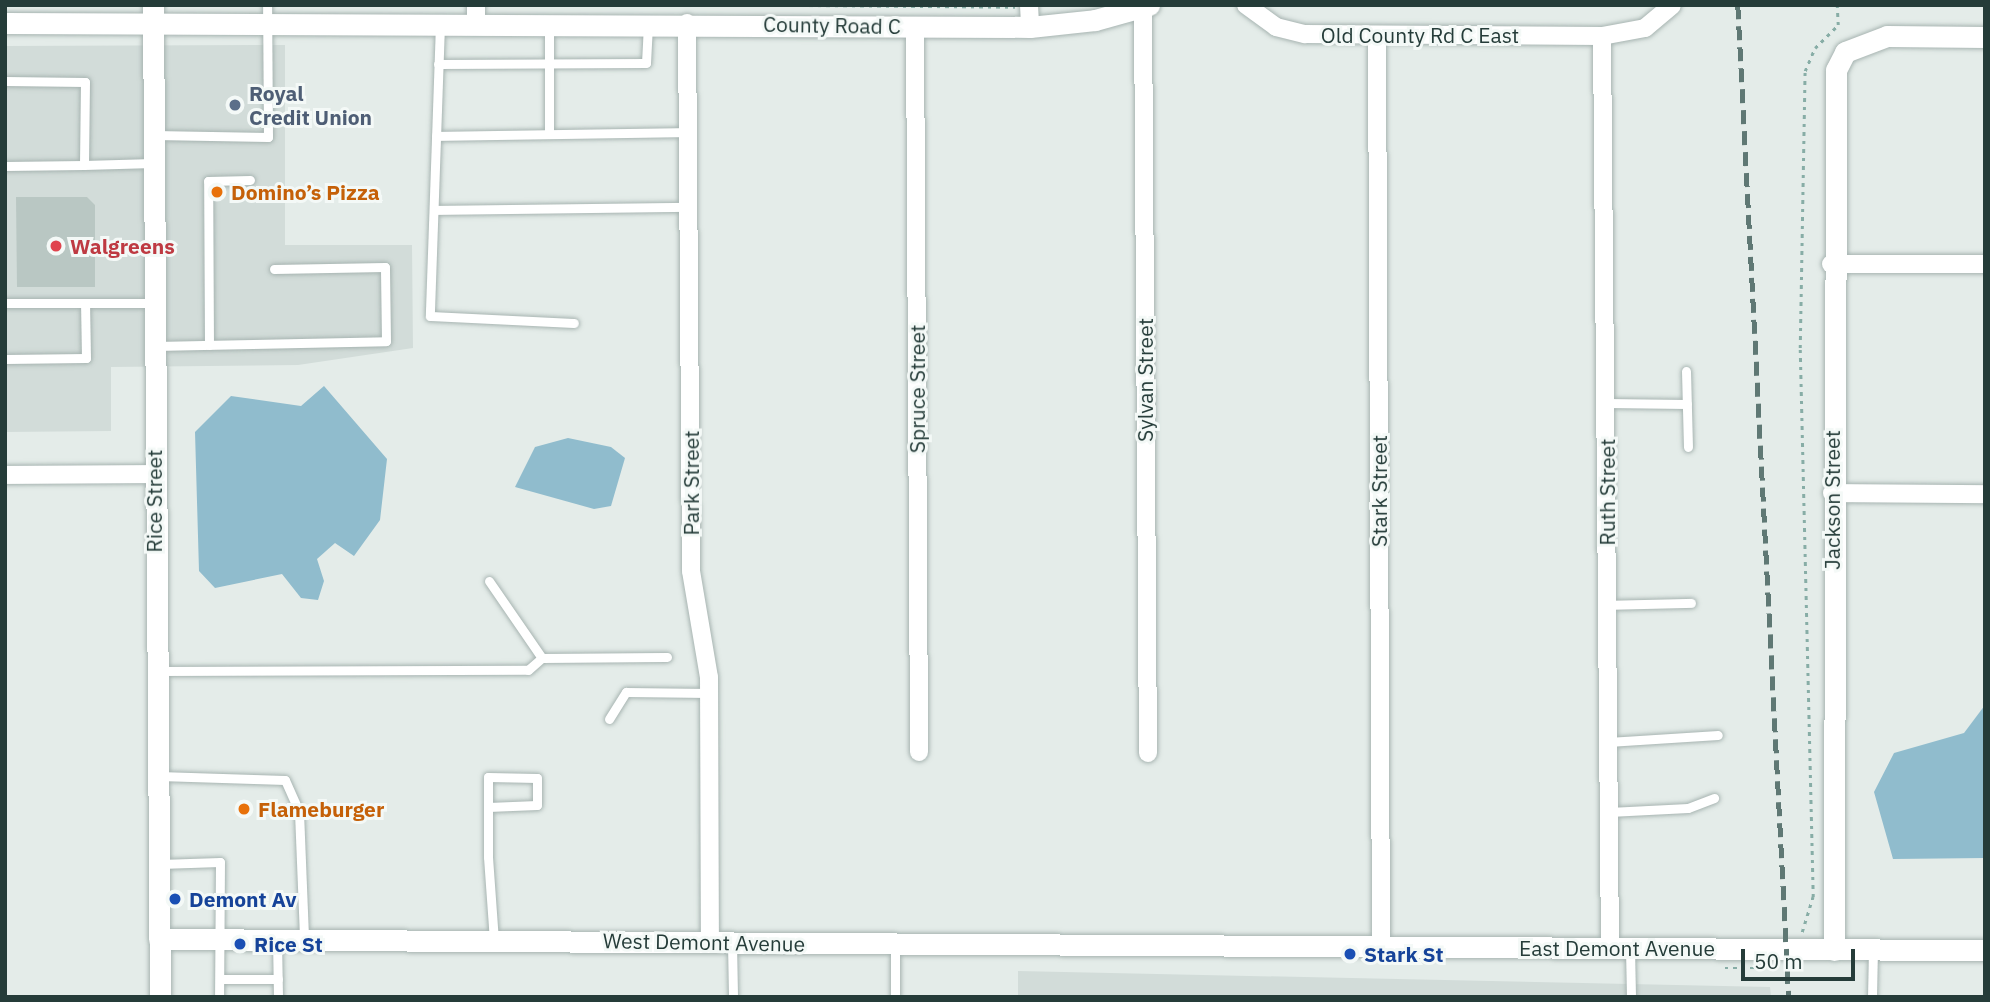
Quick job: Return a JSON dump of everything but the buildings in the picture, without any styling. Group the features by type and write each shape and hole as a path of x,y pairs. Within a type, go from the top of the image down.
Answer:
{"street":[{"name":"Old County Rd C East","path":"1246,5 1276,27 1377,35 1602,36 1645,28 1672,5"},
{"name":"County Road C","path":"5,23 153,13 268,13 440,22 476,14 549,23 915,26 1024,13 1146,6"},
{"name":"Sylvan Street","path":"1146,6 1148,753"},
{"name":"Rice Street","path":"153,13 154,474 160,997"},
{"name":"Park Street","path":"687,23 692,581 709,693 710,942"},
{"name":"Spruce Street","path":"915,26 919,752"},
{"name":"Stark Street","path":"1377,35 1381,947"},
{"name":"Ruth Street","path":"1602,36 1609,812 1620,948"},
{"name":"Jackson Street","path":"1834,950 1831,264 1833,103 1845,52 1887,36 1985,37"},
{"path":"1831,264 1985,264"},
{"path":"5,475 154,474"},
{"path":"1832,493 1985,494"},
{"name":"West Demont Avenue","path":"159,939 1248,946"},
{"name":"East Demont Avenue","path":"1248,946 1985,950"}],"lane":[{"path":"153,135 268,137 268,13"},
{"path":"440,22 430,316 574,323"},
{"path":"549,23 549,134"},
{"path":"439,64 646,63 648,23"},
{"path":"5,81 85,82 84,165"},
{"path":"436,136 688,132"},
{"path":"5,166 153,163"},
{"path":"209,345 208,181 250,180"},
{"path":"434,210 688,207"},
{"path":"154,346 386,341 385,267 274,269"},
{"path":"5,303 153,303"},
{"path":"5,359 86,358 85,303"},
{"path":"1686,370 1688,447"},
{"path":"1606,403 1687,404"},
{"path":"489,581 542,657"},
{"path":"1607,605 1691,603"},
{"path":"156,671 528,670 542,657 667,657"},
{"path":"609,719 615,702 631,691 709,693"},
{"path":"1608,742 1718,735"},
{"path":"157,776 285,780 299,812 304,940"},
{"path":"488,807 537,805 537,778 488,777 488,807 494,940"},
{"path":"1609,812 1688,808 1714,797"},
{"path":"158,864 220,862 219,997"},
{"path":"277,940 278,997"},
{"path":"732,943 733,997"},
{"path":"895,944 895,997"},
{"path":"1620,948 1631,997"},
{"path":"1872,997 1873,950"},
{"path":"219,979 278,979"}],"path":[{"path":"801,5 1024,13"},
{"path":"1801,949 1814,897 1800,348 1805,71 1815,48 1838,25 1837,5"},
{"path":"1721,967 1761,968"}],"shaded area":[{"path":"285,45 285,245 412,245 413,348 298,365 111,367 111,431 6,432 5,46"},
{"path":"1018,971 1770,987 1771,997 1018,997"}],"water":[{"path":"324,386 387,459 380,520 354,556 335,543 317,559 324,581 318,600 301,598 282,574 215,588 199,571 195,432 231,396 301,406"},
{"path":"568,438 611,447 625,458 611,506 594,509 515,487 535,447"},
{"path":"1985,705 1985,858 1893,859 1874,792 1894,753 1964,733"}],"railway":[{"path":"1738,5 1789,997"}],"place":[{"name":"Royal Credit Union","path":"235,105"},
{"name":"Domino’s Pizza","path":"217,192"},
{"name":"Walgreens","path":"56,246"},
{"name":"Flameburger","path":"244,809"},
{"name":"Demont Av","path":"175,899"},
{"name":"Rice St","path":"240,944"},
{"name":"Stark St","path":"1350,954"}]}
